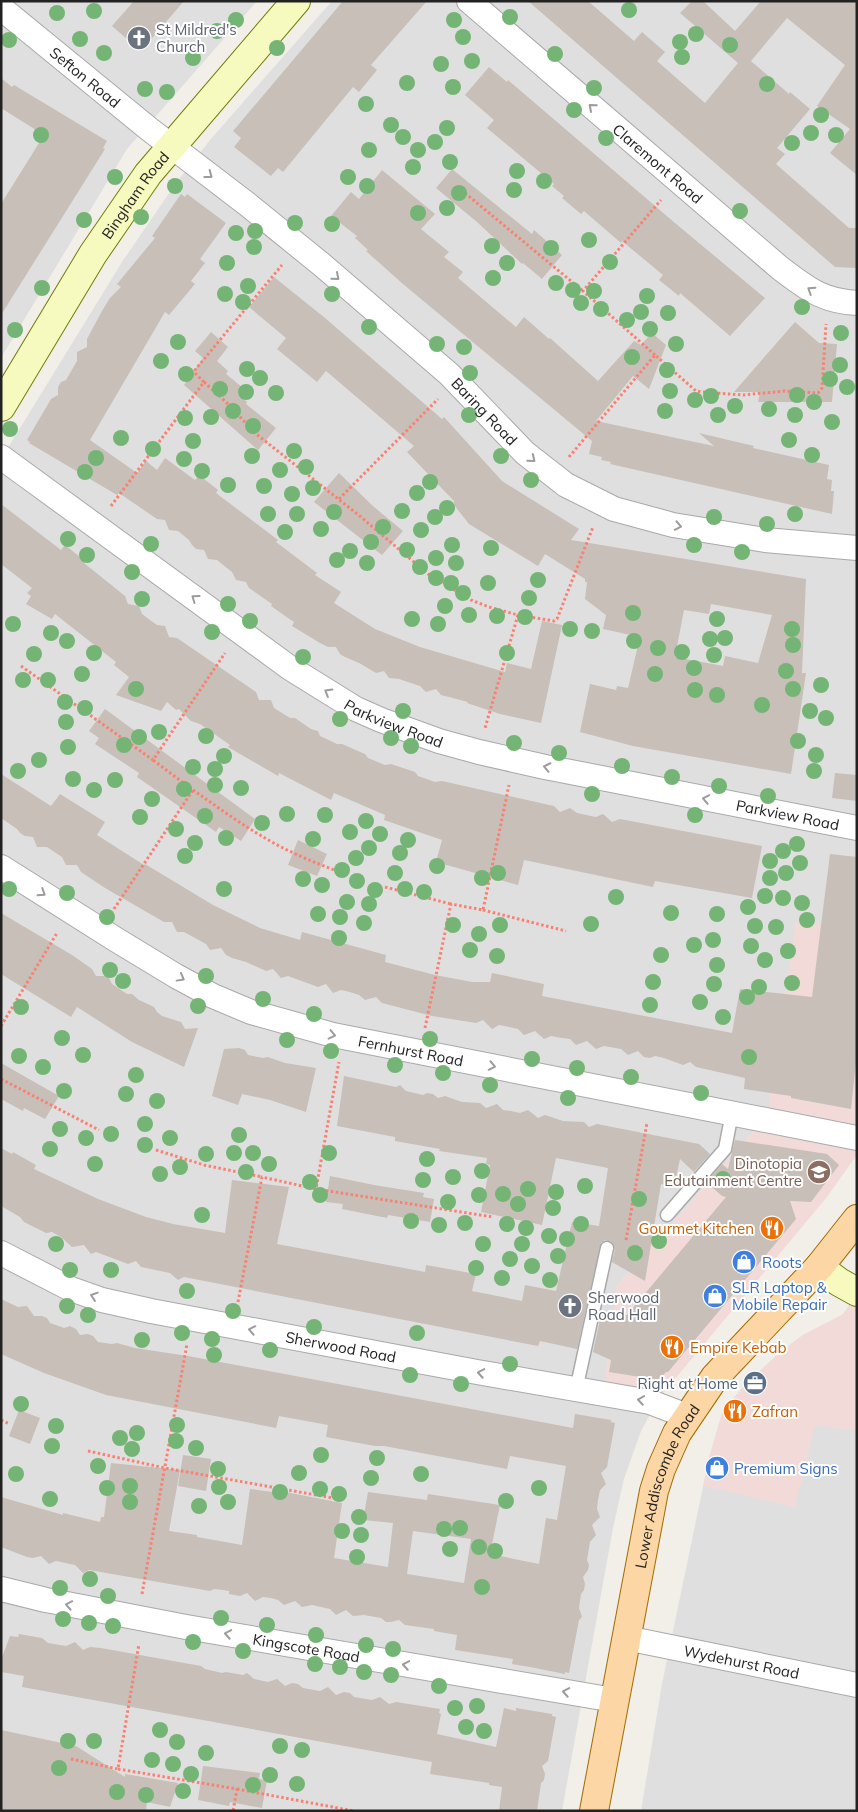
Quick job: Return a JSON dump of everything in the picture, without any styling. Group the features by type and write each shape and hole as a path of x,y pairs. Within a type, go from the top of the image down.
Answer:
{"main road":[{"name":"Lower Addiscombe Road","path":"594,1811 654,1491 668,1450 687,1416 716,1378 819,1267 857,1219"}],"street":[{"name":"Bingham Road","path":"1,407 93,254 148,174 296,1"},
{"name":"Claremont Road","path":"469,1 780,268 818,295 830,299 857,303"},
{"name":"Sefton Road","path":"1,8 170,146"},
{"name":"Baring Road","path":"170,146 321,264 449,374 525,453 566,485 614,509 673,525 765,540 857,548"},
{"name":"Parkview Road","path":"1,457 290,668 356,709 381,720 438,741 479,752 565,771 857,828"},
{"name":"Fernhurst Road","path":"1,866 176,976 213,996 251,1012 333,1035 857,1138"},
{"name":"Sherwood Road","path":"1,1253 71,1289 102,1300 159,1313 650,1402 687,1416"},
{"path":"819,1267 839,1282 857,1292"},
{"name":"Kingscote Road","path":"2,1591 186,1627 614,1700"},
{"name":"Wydehurst Road","path":"626,1638 857,1685"}],"lane":[{"path":"667,1215 724,1150 732,1113"},
{"path":"576,1390 607,1248"}],"path":[{"path":"465,193 583,291 696,391 743,395 784,391 818,393 822,388 826,321"},
{"path":"583,291 665,194"},
{"path":"285,261 195,370 195,373 255,433 428,574 471,600 518,615 554,621 557,619 596,522"},
{"path":"565,462 655,355"},
{"path":"109,508 204,382"},
{"path":"338,499 442,395"},
{"path":"484,732 518,615"},
{"path":"153,760 226,650"},
{"path":"22,666 228,815 297,855 334,870"},
{"path":"483,910 510,780"},
{"path":"111,914 193,790"},
{"path":"385,887 421,898 483,910 566,931"},
{"path":"424,1033 451,904"},
{"path":"1,1026 60,928"},
{"path":"316,1189 339,1059"},
{"path":"1,1080 99,1130"},
{"path":"607,1248 612,1243 622,1245 626,1242 648,1118"},
{"path":"156,1150 204,1165 316,1189 493,1217"},
{"path":"236,1307 262,1177"},
{"path":"142,1597 188,1338"},
{"path":"1,1420 10,1424"},
{"path":"88,1451 165,1468 333,1498"},
{"path":"118,1769 140,1639"},
{"path":"71,1759 354,1811"},
{"path":"233,1811 237,1789"}],"shaded area":[{"path":"1,1 257,1 127,149 1,358"},
{"path":"332,1 857,1 857,929 767,1116 616,1287 659,1398 641,1431 624,1479 613,1528 562,1811 1,1811 1,459 122,262 176,183 210,140"},
{"path":"796,922 857,929 856,1156 827,1197 659,1398 604,1389 616,1287 767,1116"},
{"path":"857,1294 857,1431 815,1425 795,1507 703,1486 723,1410 745,1385 779,1353 803,1335 843,1314"},
{"path":"857,1320 857,1811 641,1811 662,1684 709,1458 723,1410 745,1385 779,1353 803,1335"}],"building":[{"name":"St Mildred's Church","path":"134,1 184,1 141,51 112,26"},
{"path":"343,1 427,1 371,65 377,70 359,92 353,87 283,172 278,168 271,176 234,147 241,138 233,131"},
{"path":"528,1 588,1 634,41 642,32 665,52 657,61 705,103 738,63 680,13 692,1 703,1 735,31 761,1 857,1 857,175 830,153 850,129 817,106 845,65 787,18 751,61 789,94 790,92 810,109 777,148 785,154 776,164 849,228 857,228 857,268 835,267"},
{"path":"489,67 507,82 508,80 765,298 730,336 680,293 679,296 659,280 663,275 622,241 621,243 584,211 581,214 562,198 564,196 552,186 554,184 487,128 494,120 465,95"},
{"path":"1,78 12,87 14,85 107,141 103,148 105,149 1,315 1,204 44,135 1,108"},
{"path":"452,169 532,234 534,230 562,255 542,279 522,264 477,222 436,188"},
{"path":"382,170 435,214 421,229 449,252 444,257 463,272 458,278 516,327 524,317 598,381 634,341 641,345 652,333 666,345 649,389 633,376 596,421 714,446 699,433 754,446 753,448 829,465 827,479 832,480 831,491 834,491 832,514 610,464 611,462 601,460 602,457 589,454 592,441 403,284 366,251 368,250 355,238 357,236 331,216 351,192 359,199"},
{"path":"181,194 185,197 187,194 226,223 200,259 205,263 191,281 195,284 169,315 165,312 90,440 137,473 146,461 157,470 165,458 195,480 199,475 218,490 216,493 278,540 276,542 317,573 315,575 341,592 334,603 375,629 420,647 505,672 507,663 531,669 542,621 562,625 541,723 500,714 468,702 441,695 436,689 426,692 420,686 399,679 389,678 384,671 376,673 343,656 336,647 328,647 292,626 294,622 249,588 246,582 236,580 232,572 217,560 208,559 204,550 196,549 178,531 169,530 165,520 157,519 119,493 117,495 29,443 27,440 51,399 58,395 58,387 61,382 66,380 77,361 77,352 87,347 87,339 102,311 110,298 121,287 117,284 155,238 152,236"},
{"path":"274,277 325,318 442,419 444,417 502,481 579,529 571,540 806,579 802,673 806,673 791,774 633,746 580,732 590,684 616,690 617,686 628,688 640,637 603,629 606,615 585,599 587,582 585,582 585,579 545,554 538,566 469,524 454,505 454,501 407,452 414,446 326,371 317,382 277,349 286,338 249,307","holes":["711,604 772,615 758,663 725,656 723,666 675,657 684,610 709,614"]},
{"path":"795,322 819,343 837,344 832,402 758,402 760,392 734,392"},
{"path":"211,332 228,347 217,361 228,371 226,374 243,388 238,394 247,402 246,404 276,428 258,450 184,385 203,358 195,351"},
{"path":"339,473 374,507 403,531 382,555 314,502"},
{"path":"1,504 61,550 65,545 125,596 128,604 139,606 142,614 157,625 165,626 169,637 177,638 256,692 259,700 271,700 274,708 318,731 320,736 365,754 368,758 385,765 391,764 415,772 418,776 435,782 442,781 554,806 560,812 570,808 577,813 596,817 603,814 612,822 620,819 762,846 752,898 655,881 653,887 524,860 518,885 436,862 442,840 384,820 385,815 334,793 331,800 279,773 278,776 228,747 230,745 200,724 191,721 179,709 176,710 167,702 161,711 116,695 129,677 114,665 116,662 55,614 52,619 26,604 31,596 27,593 32,588 1,564"},
{"path":"105,709 255,819 241,841 219,827 216,832 137,777 139,773 95,744 99,738 89,731"},
{"path":"835,773 857,775 857,801 832,798"},
{"path":"1,774 51,806 60,794 105,822 97,835 213,905 260,928 300,940 302,932 386,955 385,962 435,975 472,982 490,982 492,973 544,984 542,996 732,1033 740,989 812,997 830,854 857,857 857,1052 851,1109 791,1098 791,1096 744,1089 745,1078 696,1067 690,1062 683,1065 655,1056 650,1058 644,1057 638,1051 628,1055 621,1049 604,1046 596,1049 587,1041 576,1045 570,1039 551,1036 544,1039 535,1031 524,1035 518,1029 499,1025 492,1029 483,1020 476,1023 432,1016 382,1003 376,997 365,1000 359,995 341,990 333,993 326,984 318,987 288,976 281,978 273,969 266,971 232,958 226,955 221,948 210,950 206,944 184,932 177,932 172,922 164,922 105,888 81,872 77,865 66,865 62,857 47,847 37,847 33,837 25,836 1,818"},
{"path":"298,840 327,854 317,876 288,865"},
{"path":"1,913 72,955 92,969 96,976 108,976 112,984 127,994 132,994 139,1000 154,1007 162,1016 181,1022 185,1029 198,1028 184,1067 132,1042 77,1007 71,1017 1,974"},
{"path":"239,1048 245,1050 248,1055 268,1057 285,1063 316,1068 306,1112 270,1100 242,1094 238,1105 212,1096 224,1049"},
{"path":"1,1063 59,1096 45,1119 24,1108 23,1111 1,1099"},
{"path":"344,1076 396,1087 400,1085 406,1091 423,1095 427,1093 433,1094 438,1098 445,1096 462,1102 480,1103 486,1108 497,1104 503,1110 520,1113 528,1110 538,1118 545,1115 563,1121 584,1122 589,1127 597,1124 699,1144 710,1154 694,1172 680,1159 674,1187 661,1184 645,1281 612,1262 615,1249 612,1242 605,1240 601,1243 577,1349 540,1341 538,1346 184,1277 178,1280 170,1273 141,1267 136,1261 128,1264 96,1252 91,1254 84,1245 72,1247 61,1237 52,1232 46,1233 24,1222 20,1217 1,1206 1,1148 12,1154 13,1152 36,1165 34,1169 98,1199 146,1217 173,1224 225,1233 232,1180 289,1187 277,1244 425,1272 426,1265 476,1274 472,1291 522,1301 525,1285 556,1291 572,1222 599,1226 608,1168 556,1158 542,1225 481,1212 490,1165 486,1164 487,1158 439,1151 440,1149 395,1141 395,1137 337,1126"},
{"path":"735,1140 827,1154 839,1165 811,1202 790,1201 796,1219 668,1372 659,1380 609,1372 611,1360 593,1352 602,1310 627,1315 726,1197 722,1196 706,1182 722,1164 728,1169"},
{"path":"330,1176 424,1193 423,1197 434,1199 430,1222 388,1215 387,1218 342,1209 343,1204 326,1202"},
{"path":"1,1299 18,1307 27,1306 34,1316 47,1318 50,1323 64,1328 70,1326 76,1329 80,1335 88,1334 93,1336 98,1342 117,1343 135,1348 188,1356 573,1428 575,1414 611,1420 611,1422 615,1423 607,1467 601,1473 606,1484 600,1490 598,1500 597,1509 600,1517 592,1525 596,1535 590,1542 587,1560 588,1570 583,1577 585,1584 579,1608 582,1617 579,1620 569,1673 565,1672 565,1674 512,1664 513,1659 455,1650 457,1635 434,1631 434,1629 405,1625 399,1620 386,1622 381,1618 364,1615 353,1616 346,1610 336,1615 330,1609 312,1605 302,1607 295,1601 284,1605 278,1600 263,1597 255,1601 247,1593 240,1596 229,1594 229,1591 214,1589 210,1591 89,1570 83,1573 75,1565 56,1561 49,1564 41,1556 27,1557 1,1547 1,1497 63,1515 63,1513 100,1522 101,1517 104,1517 111,1463 180,1470 169,1531 242,1545 250,1489 280,1493 280,1491 342,1503 334,1558 388,1567 393,1523 363,1520 368,1492 427,1500 428,1494 500,1505 490,1554 539,1564 546,1518 557,1520 566,1466 510,1456 507,1469 326,1437 328,1425 279,1416 276,1428 106,1395 44,1373 1,1354","holes":["413,1531 471,1539 464,1583 407,1574"]},
{"path":"19,1410 40,1418 30,1444 9,1436"},
{"path":"183,1455 211,1459 206,1491 178,1486"},
{"path":"19,1634 42,1638 48,1643 66,1646 75,1642 83,1650 90,1647 101,1648 201,1666 205,1669 222,1673 243,1675 247,1673 254,1679 268,1682 277,1679 285,1686 292,1683 298,1684 303,1688 320,1691 328,1687 336,1695 344,1692 350,1693 354,1697 372,1700 380,1697 389,1704 396,1702 440,1709 439,1713 441,1714 437,1734 496,1747 504,1708 552,1714 552,1716 556,1717 548,1761 542,1766 545,1774 544,1780 541,1783 537,1811 499,1811 502,1787 489,1785 489,1783 430,1774 432,1762 22,1687 24,1676 1,1672 1,1660 10,1636 18,1637"},
{"path":"1,1730 76,1746 125,1777 125,1774 178,1783 170,1807 147,1802 146,1811 1,1811"},
{"path":"203,1766 260,1773 259,1779 267,1780 262,1808 230,1802 229,1806 198,1800"}],"place":[{"name":"St Mildred's Church","path":"139,38"},
{"name":"Dinotopia Edutainment Centre","path":"819,1172"},
{"name":"Gourmet Kitchen","path":"772,1228"},
{"name":"Roots","path":"744,1262"},
{"name":"SLR Laptop & Mobile Repair","path":"715,1296"},
{"name":"Sherwood Road Hall","path":"570,1306"},
{"name":"Empire Kebab","path":"672,1347"},
{"name":"Right at Home","path":"755,1383"},
{"name":"Zafran","path":"735,1411"},
{"name":"Premium Signs","path":"717,1468"}]}
